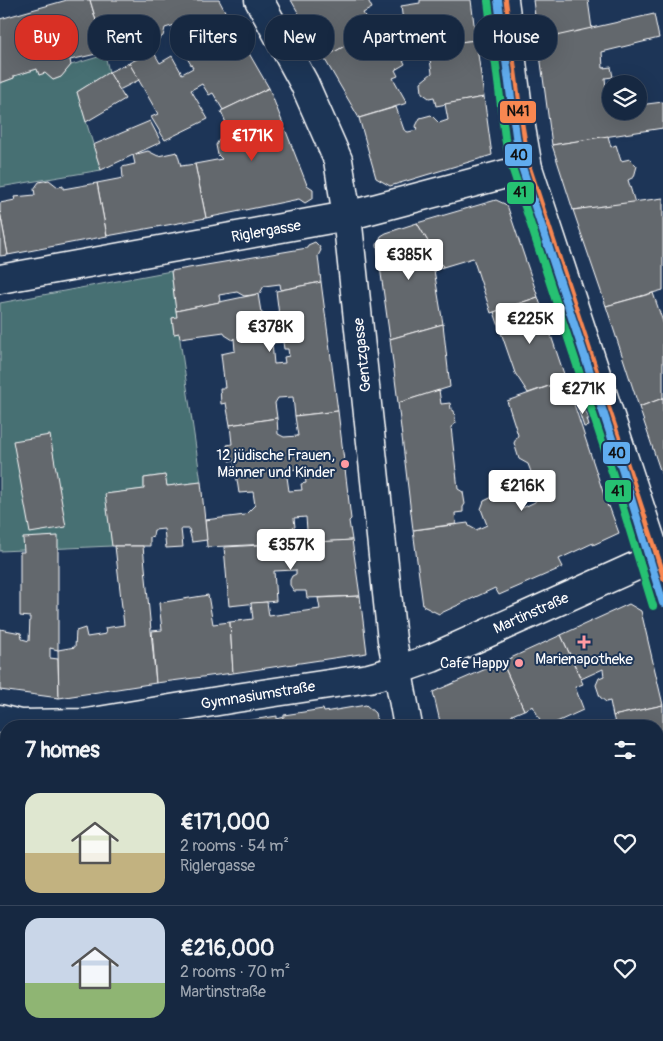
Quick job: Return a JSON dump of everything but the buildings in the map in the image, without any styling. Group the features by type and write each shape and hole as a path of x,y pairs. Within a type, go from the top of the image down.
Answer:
{"main road":[{"name":"Gentzgasse","path":"258,0 304,83 338,160 347,216 392,640 407,720"},
{"path":"504,0 518,116 528,168 661,562"},
{"name":"Riglergasse","path":"0,279 347,216 528,168"},
{"name":"Martinstraße","path":"398,670 432,658 661,562"},
{"name":"Gymnasiumstraße","path":"105,720 369,678 398,670"}],"green space":[{"path":"88,60 106,60 109,72 77,92 101,170 0,187 0,83 14,78 14,76 37,69 39,75 45,73 53,80 61,77 71,65"},
{"path":"171,271 177,317 172,318 174,334 179,333 201,482 167,486 165,475 144,478 144,489 106,494 112,546 0,551 0,303"}],"transit line":[{"name":"40","path":"498,0 519,158 623,472 663,603"},
{"name":"N41","path":"504,0 519,116 528,168 663,577"},
{"name":"41","path":"488,1 505,138 510,161 613,475 653,606"}],"place":[{"name":"12 jüdische Frauen, Männer und Kinder","path":"345,464"},
{"name":"Marienapotheke","path":"584,642"},
{"name":"Cafe Happy","path":"519,663"}]}
